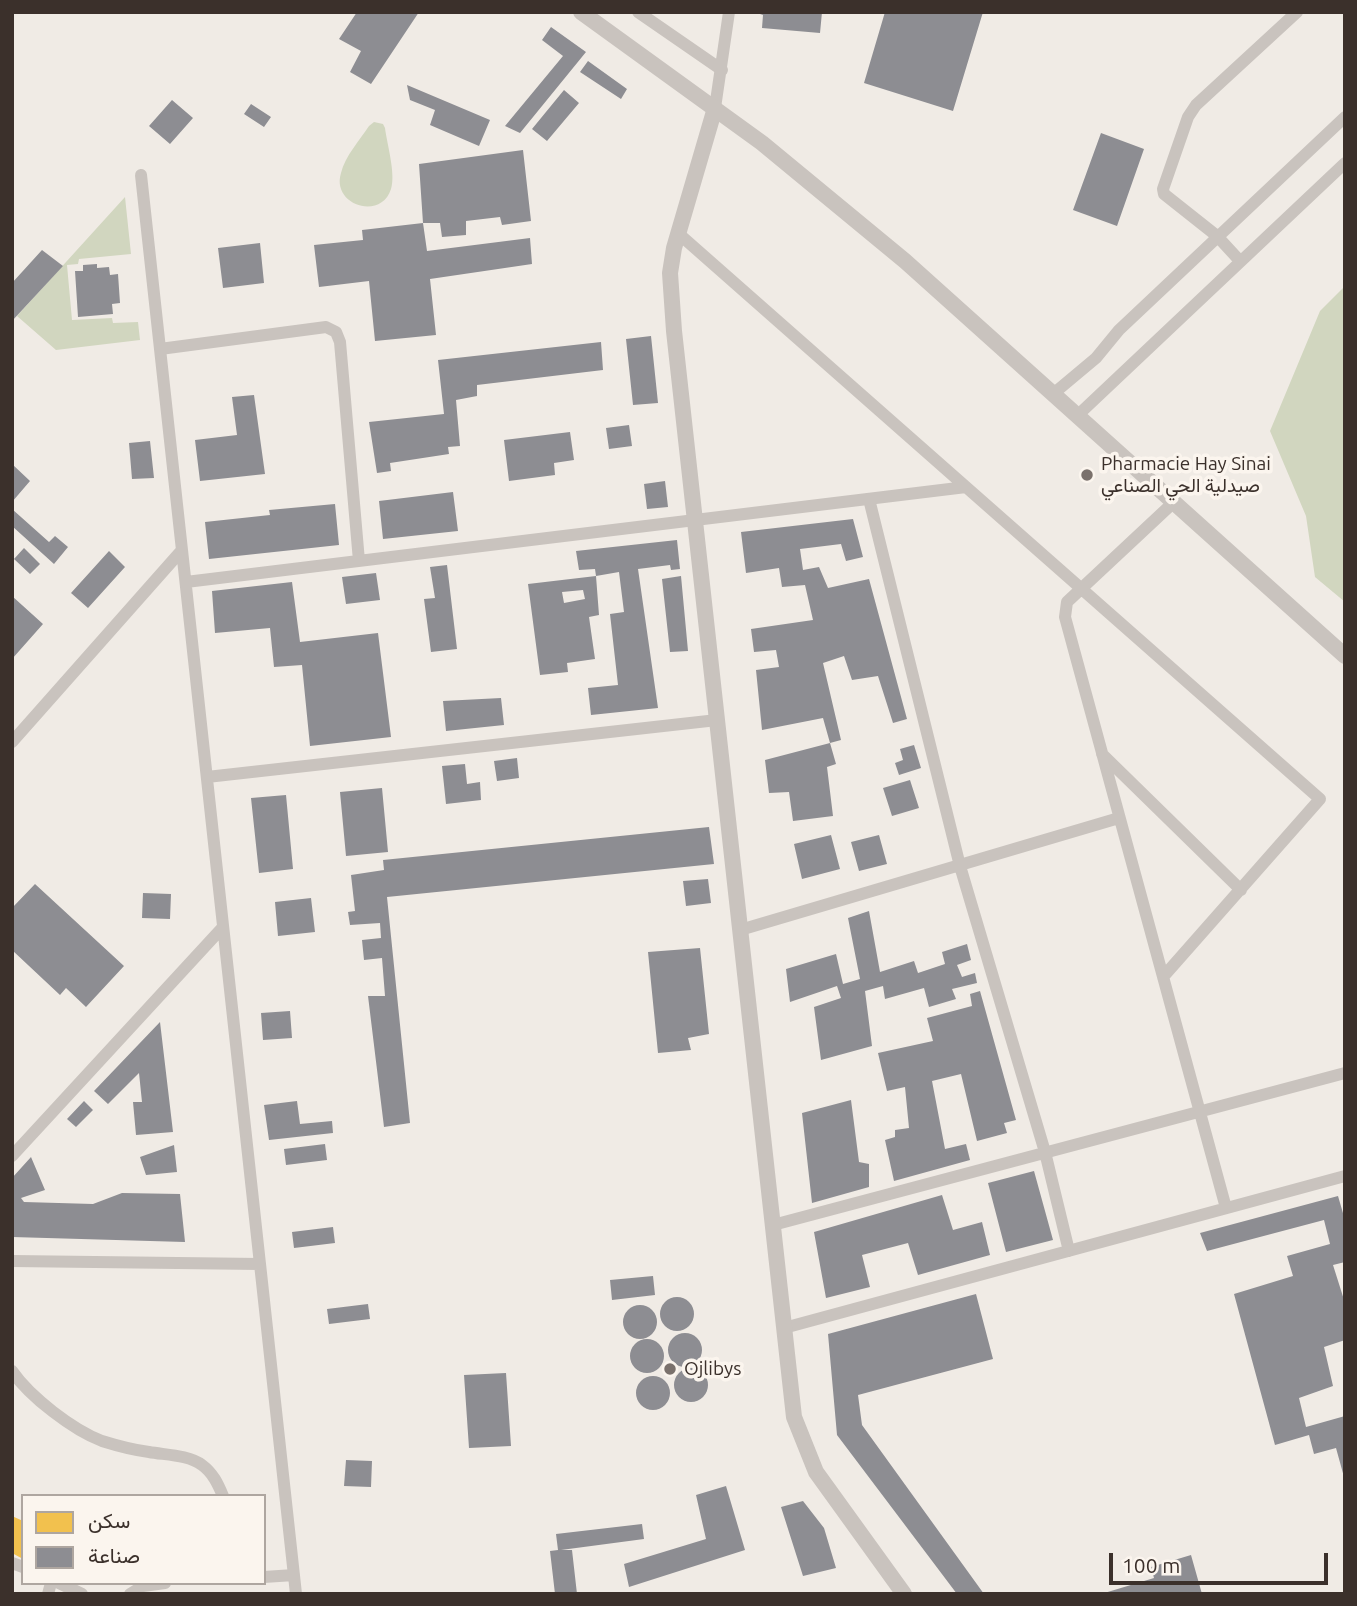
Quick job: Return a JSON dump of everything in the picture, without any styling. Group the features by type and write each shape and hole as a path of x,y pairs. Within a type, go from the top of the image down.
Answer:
{"street":[{"path":"581,12 715,108 854,218 1078,415 1345,656"},
{"path":"638,12 722,70"},
{"path":"729,12 715,108 670,273 674,331 784,1328 794,1417 816,1472 904,1594"},
{"path":"1240,261 1217,236 1164,194 1163,189 1188,117 1196,105 1297,12"},
{"path":"1053,394 1096,358 1119,330 1345,117"},
{"path":"1078,415 1345,163"},
{"path":"141,175 296,1594"},
{"path":"679,234 1320,799 1163,977"},
{"path":"160,349 326,327 336,332 340,342 359,561"},
{"path":"186,582 966,487"},
{"path":"869,499 960,866 1045,1152 1069,1251"},
{"path":"1174,502 1067,602 1065,617 1226,1208"},
{"path":"12,742 182,550"},
{"path":"207,777 717,720"},
{"path":"1102,754 1241,890"},
{"path":"740,930 1119,818"},
{"path":"12,1156 223,927"},
{"path":"773,1225 1345,1073"},
{"path":"784,1328 1345,1176"},
{"path":"12,1261 260,1264"},
{"path":"13,1374 70,1424 98,1439 125,1448 188,1458 201,1463 212,1475 222,1494"},
{"path":"266,1577 294,1576"},
{"path":"63,1585 82,1594"},
{"path":"130,1594 142,1586 150,1585"}],"green space":[{"path":"374,122 383,124 385,128 392,167 391,189 386,199 378,204 358,205 343,194 341,173 353,148"},
{"path":"125,197 131,254 79,259 78,264 67,265 72,320 112,318 113,323 138,322 140,340 56,350 17,316"},
{"path":"1345,286 1345,602 1315,577 1306,516 1270,431 1320,311"}],"building: سكن":[{"path":"12,1516 21,1520 21,1558 12,1553"}],"building: صناعة":[{"path":"357,12 419,12 371,84 350,72 361,51 339,39"},
{"path":"754,12 822,12 820,33 762,28 763,15"},
{"path":"885,12 983,12 953,111 864,83"},
{"path":"551,27 586,52 520,133 505,126 563,56 542,40"},
{"path":"588,61 627,89 621,99 580,72"},
{"path":"407,85 490,120 479,146 430,125 435,110 410,100"},
{"path":"564,90 579,103 547,141 532,129"},
{"path":"172,100 193,118 170,144 149,126"},
{"path":"251,104 271,117 264,127 244,114"},
{"path":"1101,133 1144,149 1117,226 1073,210"},
{"path":"523,150 531,221 502,225 500,217 466,221 466,235 442,237 440,223 423,223 419,164"},
{"path":"423,223 427,251 530,238 532,264 430,279 436,335 375,341 369,281 319,287 314,245 363,240 362,230"},
{"path":"260,243 264,283 223,288 218,248"},
{"path":"42,250 63,266 12,321 12,283"},
{"path":"97,264 97,268 109,267 110,275 118,274 120,303 112,304 113,314 78,317 75,271 83,271 83,265"},
{"path":"651,336 658,403 633,405 626,339"},
{"path":"601,342 603,370 477,385 477,396 456,400 460,446 448,447 449,454 390,463 391,471 377,473 369,422 444,414 438,360"},
{"path":"254,395 265,474 200,481 195,440 237,435 232,397"},
{"path":"629,425 632,446 609,449 606,428"},
{"path":"570,432 574,460 554,463 555,475 509,481 504,440"},
{"path":"150,441 154,478 132,479 129,443"},
{"path":"12,464 30,481 12,502"},
{"path":"665,481 668,507 647,509 644,484"},
{"path":"453,492 458,531 383,539 379,501"},
{"path":"335,504 339,545 209,559 205,522 270,515 269,510"},
{"path":"12,509 49,542 55,536 68,547 54,564 12,526"},
{"path":"853,519 863,557 846,561 841,544 800,549 803,570 819,567 828,588 869,579 907,719 893,723 878,676 852,680 844,656 823,663 841,740 830,743 823,718 762,730 756,670 779,667 776,650 754,652 751,629 813,620 805,585 782,587 779,568 746,573 741,532"},
{"path":"677,540 680,569 671,570 670,565 638,569 658,708 591,715 588,688 618,685 610,614 624,612 619,572 596,576 595,569 579,570 576,551"},
{"path":"24,548 40,564 30,574 14,559"},
{"path":"109,551 125,567 88,608 71,593"},
{"path":"447,565 457,649 431,652 424,599 435,598 430,567"},
{"path":"376,573 380,600 346,604 342,577"},
{"path":"596,576 599,615 589,617 595,659 567,663 568,672 540,675 528,584","holes":["583,590 585,599 564,603 562,592"]},
{"path":"681,576 688,651 670,652 662,579"},
{"path":"292,582 300,642 378,633 391,737 310,746 302,665 274,667 270,628 215,633 212,591"},
{"path":"12,596 43,624 12,659"},
{"path":"501,698 504,725 446,731 443,701"},
{"path":"830,743 836,764 827,767 833,816 793,821 789,792 769,793 765,760"},
{"path":"914,745 921,768 899,775 895,763 903,760 900,749"},
{"path":"517,758 519,778 497,781 494,761"},
{"path":"465,764 467,784 480,782 481,800 446,804 442,766"},
{"path":"910,780 919,808 892,816 883,788"},
{"path":"382,788 388,852 346,856 340,792"},
{"path":"286,795 293,869 259,873 251,798"},
{"path":"709,827 714,864 387,897 410,1123 384,1127 368,996 385,996 382,958 364,960 362,940 381,938 380,923 350,925 348,912 355,911 351,875 384,870 383,860"},
{"path":"831,835 840,869 802,879 794,844"},
{"path":"879,835 887,864 859,871 851,842"},
{"path":"708,879 711,903 686,906 683,881"},
{"path":"35,884 124,966 86,1007 66,988 60,995 12,950 12,908"},
{"path":"143,893 171,894 170,919 142,918"},
{"path":"311,898 315,932 278,936 275,902"},
{"path":"869,911 880,972 914,961 918,973 945,964 942,952 967,944 971,960 957,965 962,977 975,973 977,983 952,989 956,999 929,1007 924,988 885,999 883,986 865,991 872,1046 821,1060 814,1007 841,998 837,986 790,1002 786,969 836,954 843,984 860,979 848,918"},
{"path":"700,948 709,1034 688,1038 691,1050 658,1053 648,952"},
{"path":"980,991 1016,1120 1004,1123 1007,1133 977,1141 961,1074 932,1081 945,1149 966,1144 970,1160 894,1181 885,1140 895,1137 895,1130 909,1128 905,1087 887,1091 878,1053 933,1041 927,1018 972,1006 970,994"},
{"path":"290,1011 292,1038 263,1040 261,1013"},
{"path":"160,1022 173,1132 136,1135 133,1102 142,1102 139,1073 108,1104 94,1091"},
{"path":"851,1100 859,1162 869,1164 869,1187 812,1203 802,1113"},
{"path":"84,1101 93,1110 76,1127 67,1119"},
{"path":"297,1101 300,1124 332,1121 333,1133 269,1140 264,1105"},
{"path":"325,1144 327,1160 286,1165 284,1149"},
{"path":"174,1145 177,1172 146,1175 140,1157"},
{"path":"31,1157 45,1190 21,1198 24,1202 93,1204 122,1193 180,1194 185,1242 12,1237 12,1178"},
{"path":"1034,1171 1053,1240 1006,1252 988,1183"},
{"path":"942,1195 953,1230 982,1222 990,1255 918,1275 908,1243 862,1255 870,1287 826,1298 814,1232"},
{"path":"1338,1196 1345,1220 1345,1262 1333,1265 1345,1303 1345,1340 1324,1347 1333,1386 1299,1398 1306,1427 1345,1416 1344,1477 1336,1448 1314,1454 1309,1435 1275,1445 1234,1294 1293,1276 1287,1256 1330,1244 1324,1220 1207,1251 1200,1233"},
{"path":"333,1227 335,1243 294,1248 292,1232"},
{"path":"653,1276 655,1295 612,1300 610,1280"},
{"path":"976,1294 993,1359 858,1395 862,1425 984,1594 957,1594 837,1435 828,1334"},
{"path":"677,1297 689,1302 694,1314 689,1326 677,1331 665,1326 660,1314 665,1302"},
{"path":"368,1304 370,1319 329,1324 327,1309"},
{"path":"640,1305 652,1310 657,1322 652,1334 640,1339 628,1334 623,1322 628,1310"},
{"path":"685,1333 697,1338 702,1350 697,1362 685,1367 673,1362 668,1350 673,1338"},
{"path":"647,1339 659,1344 664,1356 659,1368 647,1373 635,1368 630,1356 635,1344"},
{"path":"691,1368 703,1373 708,1385 703,1397 691,1402 679,1397 674,1385 679,1373"},
{"path":"506,1373 511,1446 469,1448 464,1375"},
{"path":"653,1376 665,1381 670,1393 665,1405 653,1410 641,1405 636,1393 641,1381"},
{"path":"346,1460 372,1461 371,1487 344,1486"},
{"path":"726,1486 745,1550 629,1587 624,1564 706,1539 696,1495"},
{"path":"803,1501 824,1528 836,1568 803,1576 781,1507"},
{"path":"642,1524 644,1539 561,1550 572,1550 577,1594 555,1594 550,1551 558,1550 556,1534"},
{"path":"1191,1555 1202,1594 1101,1594 1154,1578 1151,1567"}],"place":[{"name":"Pharmacie Hay Sinai صيدلية الحي الصناعي","path":"1087,475"},
{"name":"Ojlibys","path":"670,1369"}]}
